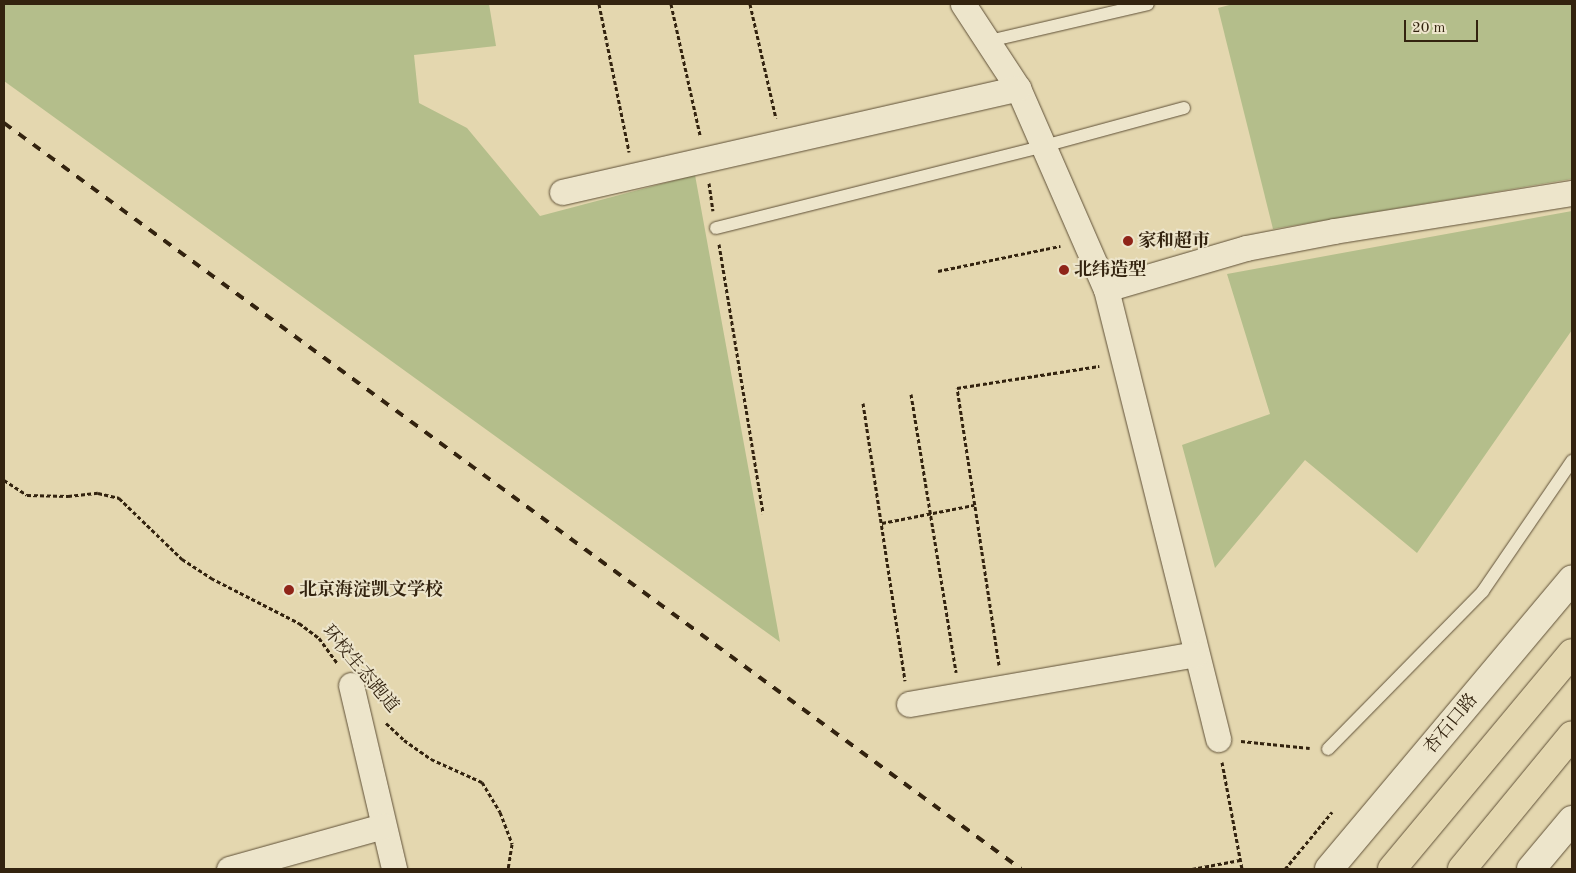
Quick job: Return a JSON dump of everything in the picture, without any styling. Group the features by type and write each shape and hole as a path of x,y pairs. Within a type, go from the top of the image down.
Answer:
{"main road":[{"path":"1392,869 1572,653"},
{"path":"1462,869 1572,735"}],"street":[{"path":"963,4 1018,88 1106,289 1218,739"},
{"path":"562,192 1018,88"},
{"path":"1106,289 1246,248 1334,231 1572,193"},
{"name":"杏石口路","path":"1329,869 1572,579"},
{"path":"909,704 1196,654"},
{"path":"351,685 394,869"},
{"path":"1531,869 1572,820"},
{"path":"229,869 383,826"}],"lane":[{"path":"989,41 1148,4"},
{"path":"716,228 1044,146 1184,108"},
{"path":"1328,749 1483,591 1572,461"}],"path":[{"path":"599,4 634,176"},
{"path":"671,4 706,159 763,513"},
{"path":"750,4 782,142"},
{"path":"938,271 1085,241"},
{"path":"1002,688 957,388 1124,362"},
{"path":"911,394 959,695"},
{"path":"863,403 909,704"},
{"name":"环校生态跑道","path":"4,480 27,495 68,496 98,494 119,498 182,559 211,578 299,623 319,638 351,685"},
{"path":"882,523 974,505"},
{"name":"环校生态跑道","path":"379,716 404,740 431,759 482,782 500,812 512,844 508,869"},
{"path":"1242,869 1218,739 1328,749"},
{"path":"1285,869 1332,812"},
{"path":"1192,869 1240,860"}],"green space":[{"path":"4,4 489,4 496,46 414,55 419,103 467,128 540,216 695,175 780,642 4,81"},
{"path":"1233,4 1572,4 1572,179 1273,229 1218,8"},
{"path":"1572,211 1572,330 1417,553 1305,460 1215,568 1182,445 1270,414 1227,274"}],"railway":[{"path":"4,123 1021,869"}],"place":[{"name":"家和超市","path":"1128,241"},
{"name":"北纬造型","path":"1064,270"},
{"name":"北京海淀凯文学校","path":"289,590"}]}
